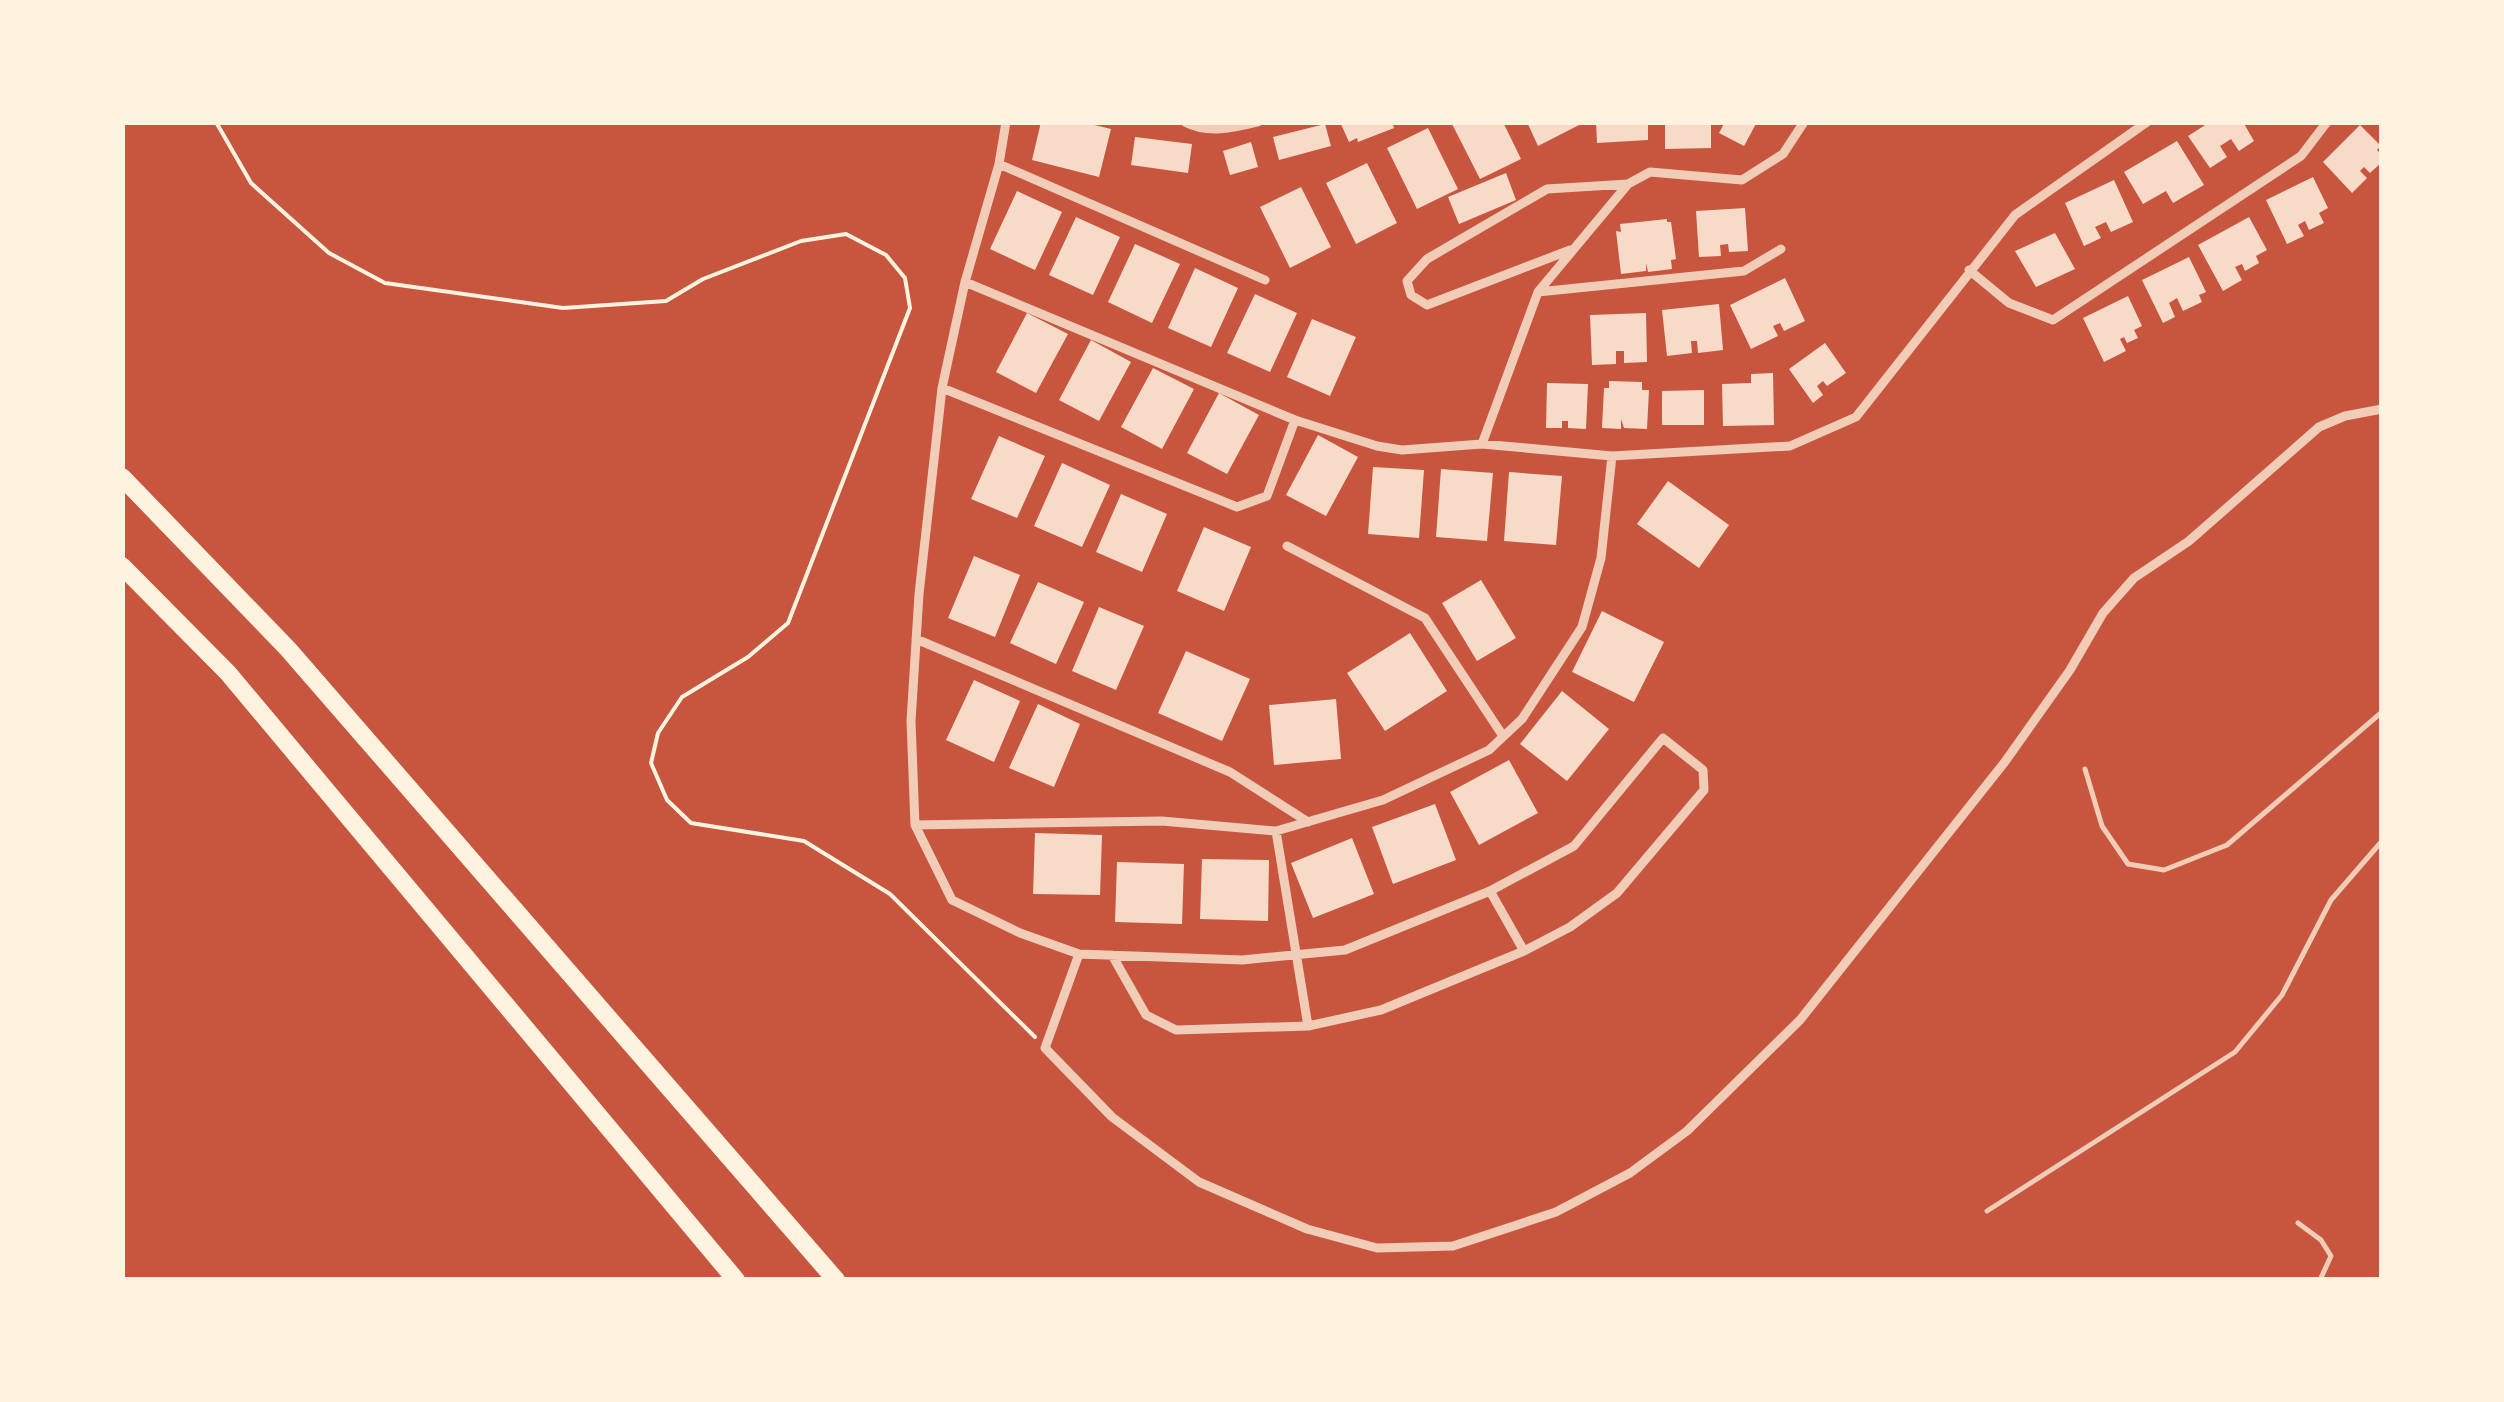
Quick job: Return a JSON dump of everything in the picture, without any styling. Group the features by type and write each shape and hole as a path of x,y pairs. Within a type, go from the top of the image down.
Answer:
{"highway":[{"path":"122,477 288,649 836,1280"},
{"path":"122,566 228,673 736,1280"}],"street":[{"path":"1006,122 999,164 964,282 942,388 916,639 911,721 915,825 952,900 1020,933 1079,954 1112,955 1242,960 1346,950 1490,891 1574,846 1663,738 1703,770 1704,790 1617,893 1570,928 1524,952 1381,1010 1308,1026 1176,1030 1146,1015 1112,955"},
{"path":"1185,122 1197,129 1235,128 1258,122"},
{"path":"1482,444 1538,292 1628,184 1650,172 1742,180 1783,154 1804,122"},
{"path":"964,282 1294,420 1377,446 1402,450 1482,444 1612,456 1790,446 1856,417 2015,215 2147,122"},
{"path":"1969,270 2009,303 2053,320 2301,156 2327,122"},
{"path":"999,164 1265,280"},
{"path":"1572,249 1427,305 1410,295 1406,281 1426,259 1547,190 1628,184"},
{"path":"1538,292 1744,271 1781,249"},
{"path":"942,388 1238,507 1267,496 1294,420"},
{"path":"1079,954 1045,1048 1112,1117 1200,1182 1307,1228 1378,1248 1454,1246 1556,1212 1630,1173 1687,1130 1800,1020 2004,763 2070,670 2103,613 2134,578 2190,541 2319,427 2345,416 2382,409"},
{"path":"915,825 1162,820 1276,832 1382,800 1489,750 1522,719 1582,627 1601,558 1612,456"},
{"path":"1286,546 1424,618 1503,736"},
{"path":"916,639 1230,772 1308,822"},
{"path":"1276,832 1308,1026"},
{"path":"1490,891 1524,952"}],"lane":[{"path":"2084,769 2102,826 2128,864 2164,870 2227,845 2382,712"},
{"path":"1987,1211 2235,1052 2282,995 2331,900 2382,841"},
{"path":"2298,1222 2321,1240 2331,1256 2320,1280"}],"path":[{"path":"216,122 251,183 329,252 384,283 563,308 666,301 703,279 801,241 846,234 886,255 905,278 910,308 788,623 748,657 682,697 658,733 651,763 667,800 691,823 804,841 890,894 1045,1048"}],"building":[{"path":"1041,122 1082,122 1111,129 1099,177 1032,160"},
{"path":"1340,122 1392,122 1394,128 1349,142"},
{"path":"1451,122 1503,122 1521,159 1480,179"},
{"path":"1527,122 1578,122 1579,125 1538,146"},
{"path":"1596,122 1648,122 1648,140 1597,143"},
{"path":"1665,122 1711,122 1711,148 1665,149"},
{"path":"1725,122 1757,122 1744,146 1719,133"},
{"path":"2210,122 2243,122 2254,141 2239,151 2231,139 2220,146 2227,157 2210,168 2188,136"},
{"path":"1325,124 1331,146 1279,160 1273,137"},
{"path":"2360,125 2381,146 2377,150 2382,162 2370,173 2364,167 2360,171 2367,178 2352,193 2323,162"},
{"path":"1428,128 1458,189 1417,209 1387,148"},
{"path":"1135,137 1192,144 1188,173 1131,165"},
{"path":"2177,141 2204,185 2173,203 2166,191 2143,204 2124,172"},
{"path":"1251,142 1258,167 1230,175 1223,151"},
{"path":"1367,163 1397,223 1356,244 1326,183"},
{"path":"1506,173 1516,200 1459,224 1448,197"},
{"path":"2313,177 2328,208 2319,213 2324,223 2309,230 2305,221 2298,225 2304,236 2287,244 2266,200"},
{"path":"2114,180 2133,222 2111,232 2106,222 2095,227 2101,238 2084,246 2065,203"},
{"path":"1301,187 1331,247 1290,268 1260,207"},
{"path":"1017,191 1062,212 1035,270 990,249"},
{"path":"1745,208 1748,251 1729,252 1728,244 1720,245 1721,256 1699,257 1696,211"},
{"path":"1076,217 1120,237 1093,295 1049,275"},
{"path":"2249,217 2267,250 2256,256 2259,263 2245,271 2242,264 2235,267 2242,280 2223,291 2198,245"},
{"path":"1667,219 1671,222 1676,259 1671,260 1672,269 1648,272 1646,263 1646,271 1621,274 1616,231 1621,232 1620,224"},
{"path":"2055,233 2075,269 2036,287 2015,251"},
{"path":"1135,244 1180,264 1152,323 1108,302"},
{"path":"2189,257 2206,292 2199,295 2202,302 2183,311 2177,298 2169,303 2175,317 2163,323 2142,280"},
{"path":"1195,268 1238,288 1211,347 1168,328"},
{"path":"1785,278 1805,321 1784,331 1780,323 1773,326 1778,336 1751,349 1730,305"},
{"path":"1255,294 1297,313 1270,372 1227,353"},
{"path":"2128,296 2142,326 2134,330 2138,338 2127,343 2124,337 2120,339 2126,351 2104,362 2083,318"},
{"path":"1719,304 1723,350 1698,353 1697,341 1691,341 1692,353 1667,356 1662,310"},
{"path":"1027,313 1068,334 1036,393 996,372"},
{"path":"1646,313 1647,362 1624,363 1624,351 1616,351 1616,364 1592,365 1590,315"},
{"path":"1312,319 1356,337 1330,396 1287,377"},
{"path":"1091,340 1131,362 1099,421 1059,400"},
{"path":"1825,343 1846,373 1827,386 1823,381 1817,386 1823,395 1813,403 1789,369"},
{"path":"1153,368 1194,389 1162,449 1121,427"},
{"path":"1773,373 1774,425 1723,426 1722,384 1751,383 1751,374"},
{"path":"1609,381 1642,382 1642,390 1649,390 1647,429 1624,428 1621,419 1621,429 1602,428 1604,388 1609,388"},
{"path":"1547,383 1588,384 1586,429 1568,428 1568,421 1562,421 1562,428 1546,428"},
{"path":"1704,390 1704,425 1662,425 1662,391"},
{"path":"1219,393 1259,415 1227,474 1187,453"},
{"path":"1318,435 1358,457 1326,516 1286,495"},
{"path":"999,436 1045,456 1017,518 971,499"},
{"path":"1062,463 1110,485 1082,547 1034,526"},
{"path":"1373,467 1424,470 1419,538 1368,534"},
{"path":"1441,469 1493,473 1487,541 1436,537"},
{"path":"1509,472 1562,476 1556,545 1504,541"},
{"path":"1668,481 1729,525 1699,568 1637,524"},
{"path":"1121,494 1167,514 1142,572 1096,552"},
{"path":"1204,527 1251,547 1224,611 1177,591"},
{"path":"974,556 1020,575 995,637 948,618"},
{"path":"1481,580 1516,638 1477,661 1442,603"},
{"path":"1038,582 1084,602 1056,664 1010,643"},
{"path":"1099,607 1144,626 1116,690 1072,671"},
{"path":"1602,611 1664,642 1634,702 1572,672"},
{"path":"1410,633 1447,691 1385,731 1347,673"},
{"path":"1186,651 1250,679 1222,741 1158,713"},
{"path":"974,680 1020,701 994,762 946,740"},
{"path":"1562,691 1609,729 1567,781 1520,744"},
{"path":"1336,699 1341,759 1274,765 1269,705"},
{"path":"1038,704 1080,724 1054,787 1009,768"},
{"path":"1509,760 1538,813 1479,845 1450,792"},
{"path":"1435,804 1456,860 1393,884 1372,827"},
{"path":"1035,833 1102,835 1100,895 1033,894"},
{"path":"1352,838 1374,894 1313,918 1291,863"},
{"path":"1202,859 1269,860 1268,921 1200,919"},
{"path":"1117,862 1184,864 1182,924 1115,922"}]}
